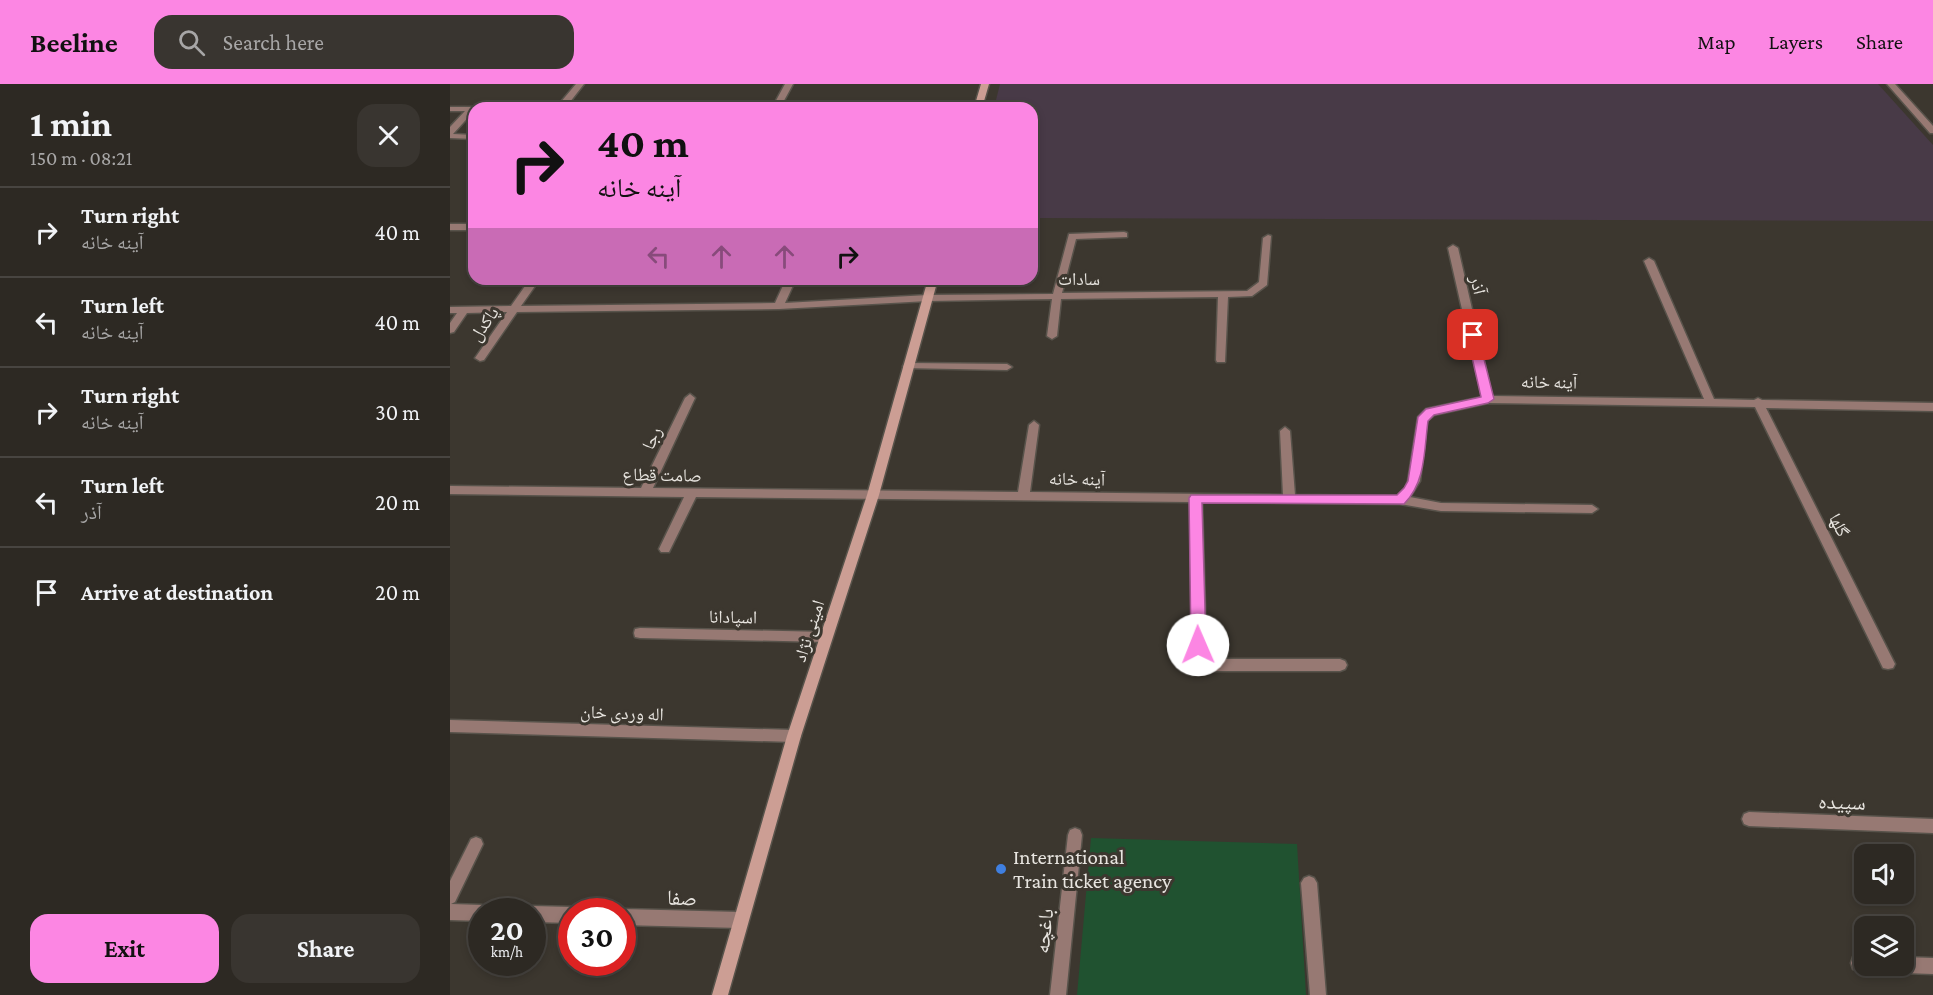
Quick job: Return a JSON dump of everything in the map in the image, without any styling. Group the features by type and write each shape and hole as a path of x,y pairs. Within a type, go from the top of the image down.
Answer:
{"street":[{"path":"565,102 580,84"},
{"path":"779,102 789,84"},
{"path":"980,102 985,84"},
{"path":"1891,84 1933,132"},
{"path":"450,109 468,109"},
{"path":"450,132 468,112"},
{"path":"450,136 468,137"},
{"path":"450,226 468,226"},
{"path":"1052,336 1057,296 1072,236 1124,235"},
{"name":"سادات","path":"450,310 779,306 928,298 1249,294 1264,283 1268,238"},
{"name":"آذر","path":"1453,248 1488,399"},
{"path":"1649,261 1710,402"},
{"name":"پاکدل","path":"480,358 531,285"},
{"path":"779,306 788,285"},
{"name":"امینی نژاد","path":"720,995 794,736 873,495 931,285"},
{"path":"1221,360 1223,296"},
{"path":"450,330 464,310"},
{"path":"908,366 1007,367"},
{"name":"رجا","path":"645,492 690,398"},
{"name":"آینه خانه","path":"873,495 1400,500 1410,490 1414,481 1422,420 1430,411 1488,399 1933,406"},
{"name":"گلها","path":"1758,402 1888,664"},
{"path":"1023,497 1034,425"},
{"path":"1285,431 1289,499"},
{"name":"صامت قطاع","path":"450,490 873,495"},
{"path":"665,549 692,493"},
{"path":"1196,498 1198,645 1203,658 1213,665 1340,665"},
{"path":"1400,500 1441,507 1592,509"},
{"name":"اسپادانا","path":"640,633 826,637"},
{"name":"اله وردی خان","path":"450,726 794,736"},
{"name":"سپیده","path":"1749,819 1933,826"},
{"name":"باغچه","path":"1058,995 1075,835"},
{"path":"450,897 476,844"},
{"path":"1309,883 1318,995"},
{"path":"450,912 468,913"},
{"name":"صفا","path":"636,917 740,920"},
{"path":"1914,965 1933,966"}],"shaded area":[{"path":"1000,84 1878,84 1933,145 1933,221 1038,218 1038,102 996,102"}],"green space":[{"path":"1091,838 1297,844 1306,995 1077,995"}],"place":[{"name":"International Train ticket agency","path":"1001,869"}],"route":[{"path":"1198,645 1196,498 1400,500 1410,490 1414,481 1419,428 1422,420 1430,411 1488,399 1473,335"}]}
